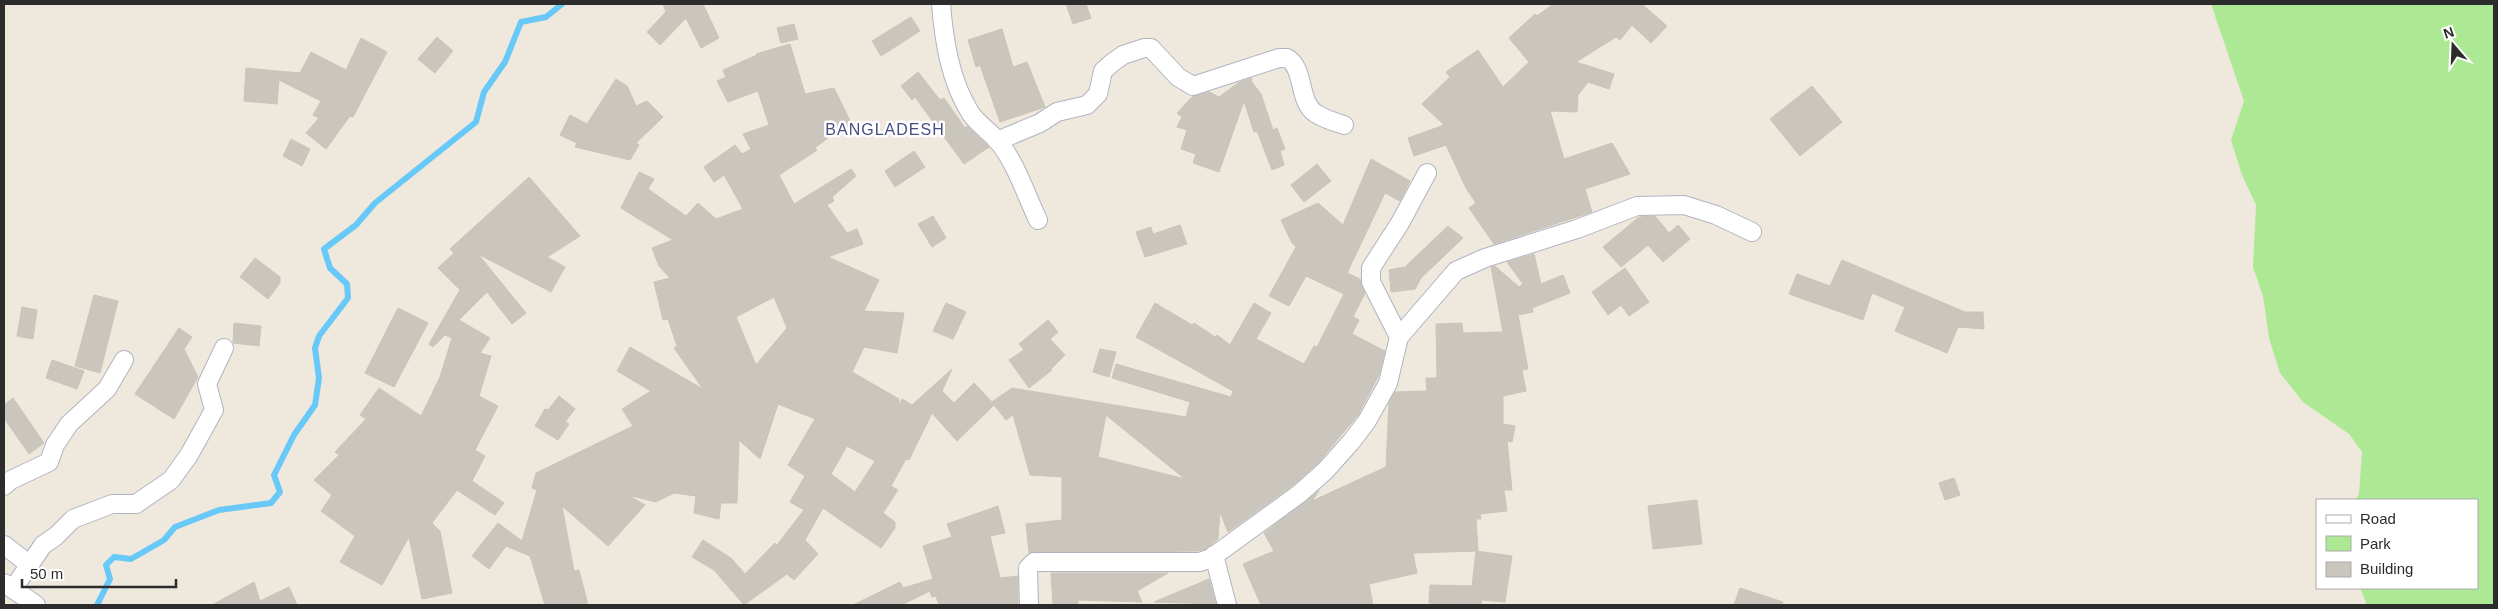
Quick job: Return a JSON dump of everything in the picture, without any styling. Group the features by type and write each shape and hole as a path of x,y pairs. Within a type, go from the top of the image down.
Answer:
{"street":[{"path":"941,4 945,44 962,98 980,125 997,141 1012,164 1038,220"},
{"path":"997,141 1040,123 1057,112 1087,104 1098,94 1101,76 1107,67 1123,55 1144,48 1151,48 1178,77 1194,86 1279,58 1287,58 1296,71 1312,110 1330,120 1344,124"},
{"path":"1399,337 1371,282 1371,268 1400,223 1427,173"},
{"path":"1030,605 1028,568 1034,562 1206,561 1299,494 1326,471 1351,442 1376,406 1388,382 1399,337 1456,271 1485,258 1577,229 1637,206 1672,203 1684,205 1716,215 1752,232"},
{"path":"32,603 8,586 30,565 43,545 56,536 73,519 112,504 136,504 171,480 189,455 214,410 207,384 224,348"},
{"path":"4,486 11,480 49,462 54,445 68,424 107,389 124,360"},
{"path":"4,545 30,565"},
{"path":"1214,555 1227,605"}],"green space":[{"path":"2211,4 2494,4 2494,605 2367,605 2360,589 2478,589 2478,499 2356,499 2359,494 2362,452 2349,434 2303,402 2280,373 2269,338 2263,296 2253,267 2256,205 2242,175 2231,140 2244,101"}],"building":[{"path":"663,4 703,4 719,38 701,48 686,18 660,45 647,32 666,12"},
{"path":"1066,4 1086,4 1091,18 1073,24"},
{"path":"1553,4 1642,4 1667,26 1651,43 1632,25 1620,40 1616,37 1576,62 1614,74 1609,89 1588,82 1578,95 1577,112 1550,111 1564,159 1612,143 1630,174 1585,189 1592,212 1494,244 1469,208 1476,203 1466,188 1446,145 1414,156 1408,138 1444,125 1422,104 1450,77 1446,72 1478,50 1503,87 1529,62 1509,38 1535,14 1537,16"},
{"path":"911,17 920,31 881,56 872,41"},
{"path":"794,24 798,39 781,43 777,28"},
{"path":"1002,29 1013,67 1027,62 1045,107 1000,122 980,65 976,67 968,40"},
{"path":"437,37 453,51 435,73 418,59"},
{"path":"361,38 387,52 353,117 350,116 326,149 306,133 319,118 313,115 321,101 279,80 277,104 244,101 246,68 300,73 311,52 346,70"},
{"path":"790,44 805,94 834,88 853,127 838,130 815,148 817,150 779,175 794,204 851,169 856,176 832,197 834,201 827,205 847,233 857,229 863,244 828,257 879,280 864,311 904,313 897,353 864,347 852,372 899,399 899,407 902,399 912,405 952,369 942,391 954,403 974,383 992,402 1012,388 1186,417 1190,402 1112,378 1116,364 1231,397 1233,391 1136,337 1155,303 1192,325 1194,323 1215,337 1217,335 1230,345 1254,303 1271,313 1256,339 1304,364 1314,346 1317,347 1344,294 1306,276 1289,306 1269,296 1296,247 1292,243 1281,220 1318,203 1343,225 1371,159 1410,181 1400,201 1385,193 1347,273 1360,279 1365,293 1353,317 1359,320 1352,334 1385,351 1379,375 1358,415 1318,463 1292,486 1228,532 1220,512 1218,539 1206,549 1198,551 1029,553 1026,524 1062,520 1062,477 1030,475 1013,415 1006,420 994,405 957,441 932,413 909,460 906,459 891,486 898,490 883,513 895,522 895,528 881,548 823,508 805,540 818,554 794,580 787,574 744,605 714,570 692,557 703,540 731,558 745,574 775,543 777,545 804,510 790,502 805,476 788,465 815,419 778,404 760,459 739,440 737,503 721,503 719,519 694,513 696,496 674,493 656,502 628,495 645,505 608,546 562,506 574,571 579,570 588,605 545,605 530,556 506,546 489,569 472,556 498,523 522,541 537,490 532,488 536,473 633,426 622,409 651,391 617,371 630,347 703,389 674,348 677,346 668,319 663,320 654,282 670,278 659,266 652,248 673,240 621,208 639,172 654,179 648,189 686,216 698,203 716,219 743,209 724,175 714,182 704,167 735,145 742,154 751,149 743,134 769,125 758,91 728,102 717,81 726,77 723,70 756,54","holes":["774,297 787,328 756,365 736,317","1106,415 1185,479 1098,457","847,446 875,461 855,492 831,474"]},
{"path":"918,72 940,100 944,98 965,128 967,126 989,147 964,164 915,97 912,100 901,86"},
{"path":"1252,78 1251,81 1261,94 1273,130 1277,128 1285,149 1280,151 1284,165 1272,170 1257,131 1254,132 1244,101 1219,172 1193,163 1196,154 1181,149 1187,130 1177,127 1182,117 1177,113 1192,97 1209,92 1219,97 1238,83"},
{"path":"616,79 627,86 636,106 647,101 663,117 636,143 639,145 630,160 575,147 577,143 560,135 570,115 587,124"},
{"path":"1812,86 1842,122 1800,156 1770,119"},
{"path":"291,139 310,149 302,166 283,156"},
{"path":"914,151 925,167 895,187 885,171"},
{"path":"1317,164 1331,181 1304,202 1291,185"},
{"path":"529,177 580,236 547,257 565,267 551,292 478,254 526,313 512,324 487,292 459,320 490,338 480,353 491,356 479,396 498,406 475,450 485,456 472,481 504,503 495,515 457,490 432,523 440,531 452,593 422,599 409,537 382,585 340,562 355,536 321,511 332,495 314,480 339,455 335,452 366,419 360,415 379,388 421,416 440,377 452,338 445,335 433,347 429,344 460,290 438,268 454,253 450,249"},
{"path":"933,216 946,238 932,247 918,224"},
{"path":"1655,216 1669,233 1678,225 1690,239 1663,262 1648,245 1621,267 1603,247 1639,217"},
{"path":"1180,225 1187,244 1145,257 1136,232 1151,227 1153,234"},
{"path":"1448,226 1463,238 1421,278 1415,289 1391,292 1389,270 1405,267"},
{"path":"1534,254 1541,284 1563,275 1570,293 1532,308 1533,312 1518,315 1528,369 1522,370 1526,391 1503,396 1503,424 1515,426 1512,442 1507,441 1512,490 1504,490 1507,511 1480,514 1481,519 1476,519 1478,551 1413,553 1417,573 1369,584 1373,605 1261,605 1243,564 1274,551 1264,533 1319,491 1312,501 1386,467 1389,403 1395,392 1427,391 1426,378 1437,378 1436,324 1462,323 1463,333 1503,332 1491,267 1495,266 1519,287 1523,284 1507,262"},
{"path":"255,258 280,277 280,283 268,299 240,277"},
{"path":"1842,260 1965,312 1983,312 1984,329 1958,327 1947,353 1895,331 1905,307 1872,293 1863,320 1789,294 1797,274 1830,286"},
{"path":"1625,268 1649,302 1629,316 1621,305 1608,315 1592,292"},
{"path":"94,295 118,301 100,373 75,366"},
{"path":"946,303 966,312 953,339 933,331"},
{"path":"22,307 37,310 33,339 17,336"},
{"path":"398,308 428,323 394,387 365,373"},
{"path":"1048,320 1058,332 1050,339 1065,355 1052,370 1029,388 1009,360 1024,350 1019,344"},
{"path":"234,323 261,326 259,346 233,343"},
{"path":"179,328 192,337 184,349 198,377 174,419 135,394"},
{"path":"1100,349 1116,352 1109,377 1093,372"},
{"path":"52,360 84,371 77,389 46,378"},
{"path":"559,396 575,409 565,422 569,424 558,440 535,426 545,409 548,410"},
{"path":"13,398 44,443 29,454 4,418 4,405"},
{"path":"1954,478 1960,495 1945,500 1939,483"},
{"path":"1697,500 1702,544 1653,549 1648,506"},
{"path":"998,506 1005,533 990,536 1000,578 1018,576 1018,604 939,605 936,596 932,597 930,591 901,605 853,605 900,582 903,588 933,579 923,546 952,537 947,524"},
{"path":"1476,551 1512,556 1505,602 1482,600 1481,605 1429,603 1430,585 1472,586"},
{"path":"1051,573 1168,573 1137,591 1142,602 1078,600 1078,605 1053,605"},
{"path":"1209,579 1216,604 1154,602"},
{"path":"254,582 260,601 289,587 297,605 212,605"},
{"path":"1740,588 1783,602 1782,605 1734,605"}],"waterway":[{"path":"97,605 110,579 106,565 114,557 131,559 164,540 175,527 219,510 271,503 280,492 274,475 294,435 315,405 319,378 315,348 319,336 348,298 347,284 330,268 324,249 356,225 375,203 476,122 484,92 505,62 521,22 546,17 562,4"}],"district":[{"name":"BANGLADESH","path":"885,129"}]}
